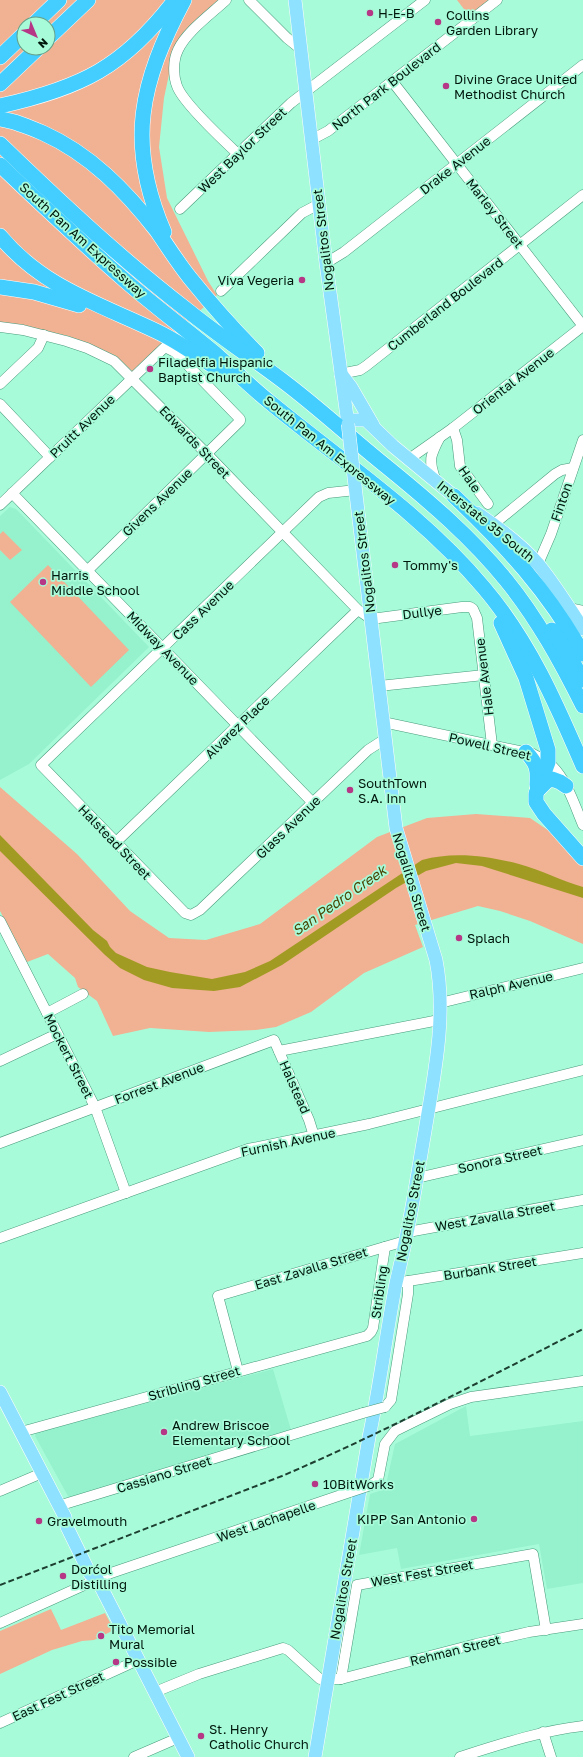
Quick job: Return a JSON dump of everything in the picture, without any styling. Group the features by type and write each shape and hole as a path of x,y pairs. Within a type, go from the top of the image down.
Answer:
{"highway":[{"path":"56,30 88,0"},
{"path":"0,106 42,96 63,89 85,80 105,68 123,56 148,34 176,0"},
{"path":"173,253 156,214 148,186 141,124 144,99 152,70 167,33 184,0"},
{"path":"42,16 55,4"},
{"path":"0,58 16,42"},
{"path":"0,84 30,56"},
{"path":"0,119 34,129 63,142 109,177 128,197 173,253 215,309 242,338 274,368 284,382"},
{"name":"South Pan Am Expressway","path":"4,154 187,311 284,382 439,510 471,540 507,580 544,634 583,706"},
{"name":"South Pan Am Expressway","path":"4,154 73,234 129,284 216,355 269,402 422,525 450,551 485,589 508,620 537,666 549,687 583,766"},
{"path":"0,236 30,266 55,284 84,299 172,339 269,402"},
{"path":"0,287 46,295 134,321"},
{"path":"454,496 517,560 552,604 583,654"},
{"path":"507,580 544,619 567,652 583,680"},
{"path":"485,589 519,659 548,750 548,762 536,794"},
{"path":"520,750 534,746 540,742 542,731"},
{"path":"520,750 534,760 537,767 536,802 538,807 583,858"},
{"path":"536,794 541,786 552,779 566,786"}],"main road":[{"name":"Nogalitos Street","path":"295,0 396,828 437,968 440,1003 435,1068 406,1237 402,1282 315,1757"},
{"name":"Interstate 35 South","path":"340,374 351,387 374,426"},
{"name":"Interstate 35 South","path":"347,422 366,420 374,426 393,446 467,507 494,524 518,544 538,564 570,608 583,629"},
{"path":"0,1392 58,1506 65,1517 73,1525 97,1571 97,1579 188,1757"}],"street":[{"path":"226,0 188,35 178,51 174,64 177,87 185,100 238,154"},
{"path":"249,0 287,38 302,50"},
{"name":"West Baylor Street","path":"180,209 291,103 306,93 425,0"},
{"name":"North Park Boulevard","path":"311,140 328,131 497,0"},
{"name":"Drake Avenue","path":"326,263 344,252 583,65"},
{"name":"Marley Street","path":"392,81 583,326"},
{"name":"Cumberland Boulevard","path":"340,374 360,370 366,366 583,195"},
{"path":"221,291 302,213 319,204"},
{"name":"Oriental Avenue","path":"409,459 453,428 583,326"},
{"name":"Edwards Street","path":"0,327 44,335 87,348 109,358 132,378 358,610 370,619"},
{"path":"0,384 38,348 44,335"},
{"name":"Pruitt Avenue","path":"0,505 165,347 175,352 205,382"},
{"name":"Givens Avenue","path":"88,570 240,421 240,419 205,382"},
{"path":"0,404 50,457"},
{"name":"Hale","path":"453,428 457,440 460,466 488,504"},
{"name":"Oriental Avenue","path":"436,481 430,466 433,451 442,436"},
{"name":"Finton","path":"538,564 551,534 573,468 581,454 583,440"},
{"path":"494,524 555,474 562,470 573,468"},
{"name":"Cass Avenue","path":"41,765 319,497 328,493 355,488"},
{"name":"Midway Avenue","path":"12,493 313,803"},
{"name":"Dullye","path":"370,619 470,606 473,609"},
{"path":"570,608 583,611"},
{"name":"Hale Avenue","path":"473,609 477,618 492,745"},
{"name":"Alvarez Place","path":"116,842 358,610"},
{"path":"379,686 484,675"},
{"name":"Powell Street","path":"383,722 520,750 548,762 557,771 566,786 583,825"},
{"name":"Glass Avenue","path":"192,915 200,910 368,750 385,739"},
{"name":"Halstead Street","path":"41,765 185,913 192,915"},
{"name":"Mockert Street","path":"0,923 95,1107 126,1193"},
{"name":"Ralph Avenue","path":"440,1003 583,968"},
{"path":"47,1013 83,994"},
{"path":"279,1051 439,1020"},
{"path":"0,1062 57,1034"},
{"name":"Halstead","path":"274,1040 309,1120 314,1136"},
{"name":"Forrest Avenue","path":"0,1143 274,1040"},
{"name":"Furnish Avenue","path":"0,1238 248,1148 314,1136 428,1110 583,1070"},
{"name":"Sonora Street","path":"417,1178 583,1140"},
{"name":"West Zavalla Street","path":"406,1237 583,1200"},
{"name":"East Zavalla Street","path":"238,1371 218,1296 385,1247 406,1237"},
{"name":"Stribling","path":"368,1335 373,1328 385,1247"},
{"name":"Burbank Street","path":"402,1282 583,1254"},
{"name":"Nogalitos Street","path":"385,1407 391,1400 408,1294 402,1282"},
{"name":"Stribling Street","path":"21,1432 368,1335"},
{"name":"West Lachapelle","path":"0,1623 97,1579 372,1485 378,1480 384,1449 389,1438 395,1431 450,1404 472,1397 583,1381"},
{"name":"Cassiano Street","path":"58,1506 385,1407"},
{"path":"0,1491 42,1473"},
{"name":"West Fest Street","path":"342,1679 356,1585 533,1554 546,1630"},
{"name":"Rehman Street","path":"328,1680 342,1679 476,1644 583,1624"},
{"path":"155,1692 199,1674 283,1648 288,1650 315,1676 320,1679 328,1680"},
{"name":"East Fest Street","path":"0,1723 138,1660"},
{"path":"460,1757 542,1732 583,1726"},
{"path":"542,1732 551,1757"},
{"path":"134,1757 178,1738"}],"shaded area":[{"path":"0,0 219,0 171,65 164,98 159,147 167,198 208,281 217,295 133,372 116,356 68,336 0,322"},
{"path":"457,0 491,0 470,17"},
{"name":"Harris Middle School","path":"10,507 16,509 149,647 29,764 0,780 0,516"},
{"path":"3,531 22,550 10,560 0,550 0,534"},
{"path":"48,565 129,650 91,687 10,602"},
{"path":"0,787 77,854 130,911 169,938 206,940 260,924 377,837 427,818 476,814 530,818 583,854 583,944 530,921 500,911 478,906 415,925 423,947 364,973 311,1012 276,1027 256,1030 209,1032 150,1028 113,1036 97,1001 78,987 75,978 48,954 27,962 0,911"},
{"path":"0,835 93,930 107,941 116,953 147,967 212,979 245,972 270,961 422,860 434,857 459,855 483,857 519,864 583,887 583,898 482,866 456,863 426,871 396,888 282,965 240,987 214,991 172,988 144,980 120,968 105,955 0,851"},
{"name":"Andrew Briscoe Elementary School","path":"273,1369 291,1430 69,1498 35,1436 36,1433"},
{"name":"KIPP San Antonio","path":"466,1406 470,1436 583,1421 583,1583 547,1589 539,1544 401,1569 397,1548 359,1555 370,1494 385,1489 395,1444"},
{"path":"51,1609 61,1630 105,1613 114,1630 94,1640 82,1641 52,1650 0,1674 0,1631"}],"railway":[{"path":"0,1585 282,1476 358,1442 434,1405 583,1329"}],"place":[{"name":"H-E-B","path":"370,13"},
{"name":"Collins Garden Library","path":"438,22"},
{"name":"Divine Grace United Methodist Church","path":"446,86"},
{"name":"Viva Vegeria","path":"302,280"},
{"name":"Filadelfia Hispanic Baptist Church","path":"150,369"},
{"name":"Tommy's","path":"395,565"},
{"name":"Harris Middle School","path":"43,582"},
{"name":"SouthTown S.A. Inn","path":"350,790"},
{"name":"Splach","path":"459,938"},
{"name":"Andrew Briscoe Elementary School","path":"164,1432"},
{"name":"10BitWorks","path":"315,1484"},
{"name":"KIPP San Antonio","path":"474,1519"},
{"name":"Gravelmouth","path":"39,1521"},
{"name":"Dorćol Distilling","path":"63,1576"},
{"name":"Tito Memorial Mural","path":"101,1636"},
{"name":"Possible","path":"116,1662"},
{"name":"St. Henry Catholic Church","path":"201,1736"}],"water label":[{"name":"San Pedro Creek","path":"339,900"}]}
